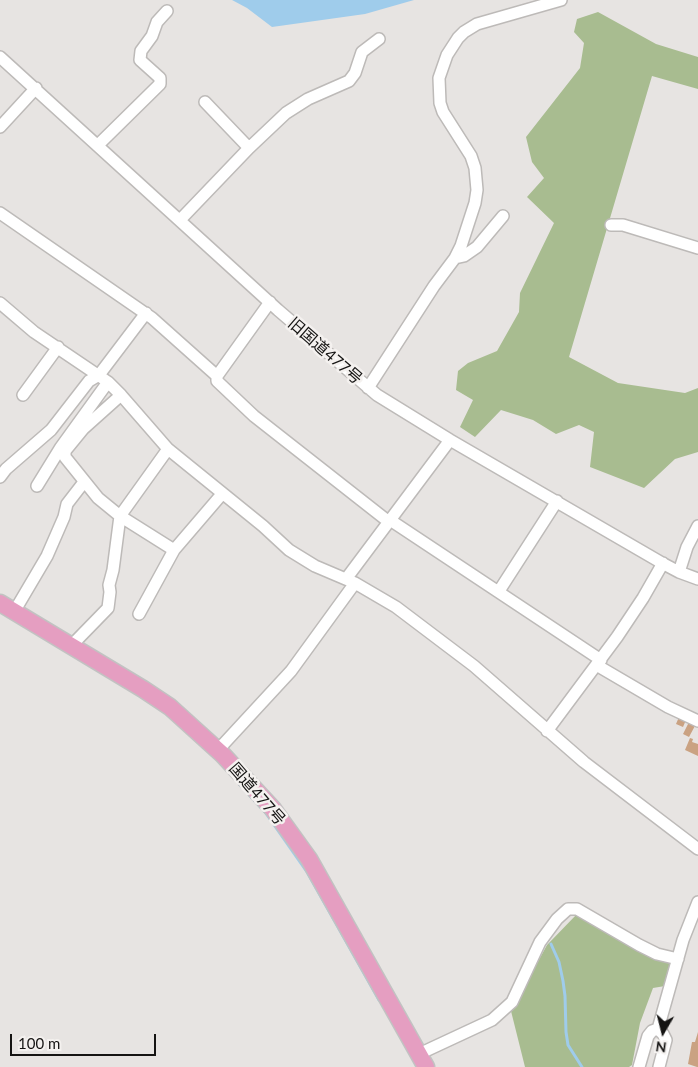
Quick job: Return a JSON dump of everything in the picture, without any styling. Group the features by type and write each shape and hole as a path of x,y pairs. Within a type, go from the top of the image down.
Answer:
{"highway":[{"name":"国道477号","path":"0,604 170,707 218,750 273,809 309,859 422,1061"}],"street":[{"path":"368,388 434,286 455,258 461,246 475,203 477,176 471,156 443,112 440,102 438,78 442,65 458,38 477,24 561,0"},
{"path":"98,145 160,84 160,78 140,60 141,51 152,36 157,22 167,11"},
{"path":"180,220 249,148 286,113 308,99 349,81 355,74 362,52 379,39"},
{"name":"旧国道477号","path":"0,57 270,302 385,401 663,563 679,572 698,579"},
{"path":"0,127 36,88"},
{"path":"205,102 249,148"},
{"path":"0,213 146,314 217,376 217,381 254,416 390,521 499,591 600,661"},
{"path":"455,258 464,256 477,248 503,216"},
{"path":"611,225 623,225 698,248"},
{"path":"217,376 270,302"},
{"path":"0,303 34,332 103,378 122,395 168,449 263,526 289,550 315,566 350,581 396,607 474,666 584,762 698,849"},
{"path":"37,486 103,378 146,314"},
{"path":"23,395 58,347"},
{"path":"0,477 6,469 51,430 89,381 103,378"},
{"path":"122,395 83,428 65,451 65,457 98,498 120,516 174,550"},
{"path":"218,750 291,671 390,521 450,440"},
{"path":"71,646 108,608 109,585 113,570 120,516 168,449"},
{"path":"14,612 47,556 64,517 67,504 84,482"},
{"path":"139,614 174,550 222,494"},
{"path":"499,591 557,502"},
{"path":"679,572 687,547 698,526"},
{"path":"548,731 600,661 643,598 663,563"},
{"path":"600,661 598,666 674,710 698,721"},
{"path":"658,1028 683,940 698,902"},
{"path":"422,1061 440,1042 477,1028 492,1020 514,999 540,942 556,919 568,909 576,909 657,954 678,959"},
{"path":"639,1067 648,1036 652,1030 658,1028"},
{"path":"658,1028 666,1040 659,1067"}],"green space":[{"path":"598,12 656,44 698,57 698,89 652,76 569,357 618,383 685,393 698,388 698,452 675,459 644,488 590,467 594,432 579,425 556,434 533,420 501,410 475,437 460,427 473,400 456,390 458,371 468,363 497,351 519,312 520,293 554,223 527,197 544,178 532,162 526,137 580,68 584,43 574,32 577,19"},
{"path":"578,913 673,961 665,986 653,988 640,1023 632,1065 629,1067 525,1067 511,1011 547,945"}],"water":[{"path":"232,0 414,0 365,14 272,27 247,8"}],"building":[{"path":"679,717 686,720 683,727 676,724"},
{"path":"689,722 696,724 689,737 683,734"},
{"path":"690,738 693,739 692,742 698,744 698,756 685,750"},
{"path":"698,1032 697,1067 688,1064 692,1042 695,1042"}],"waterway":[{"path":"240,785 265,812 307,872 379,1000"},
{"path":"551,944 559,962 563,981 568,1045 582,1067"}]}
